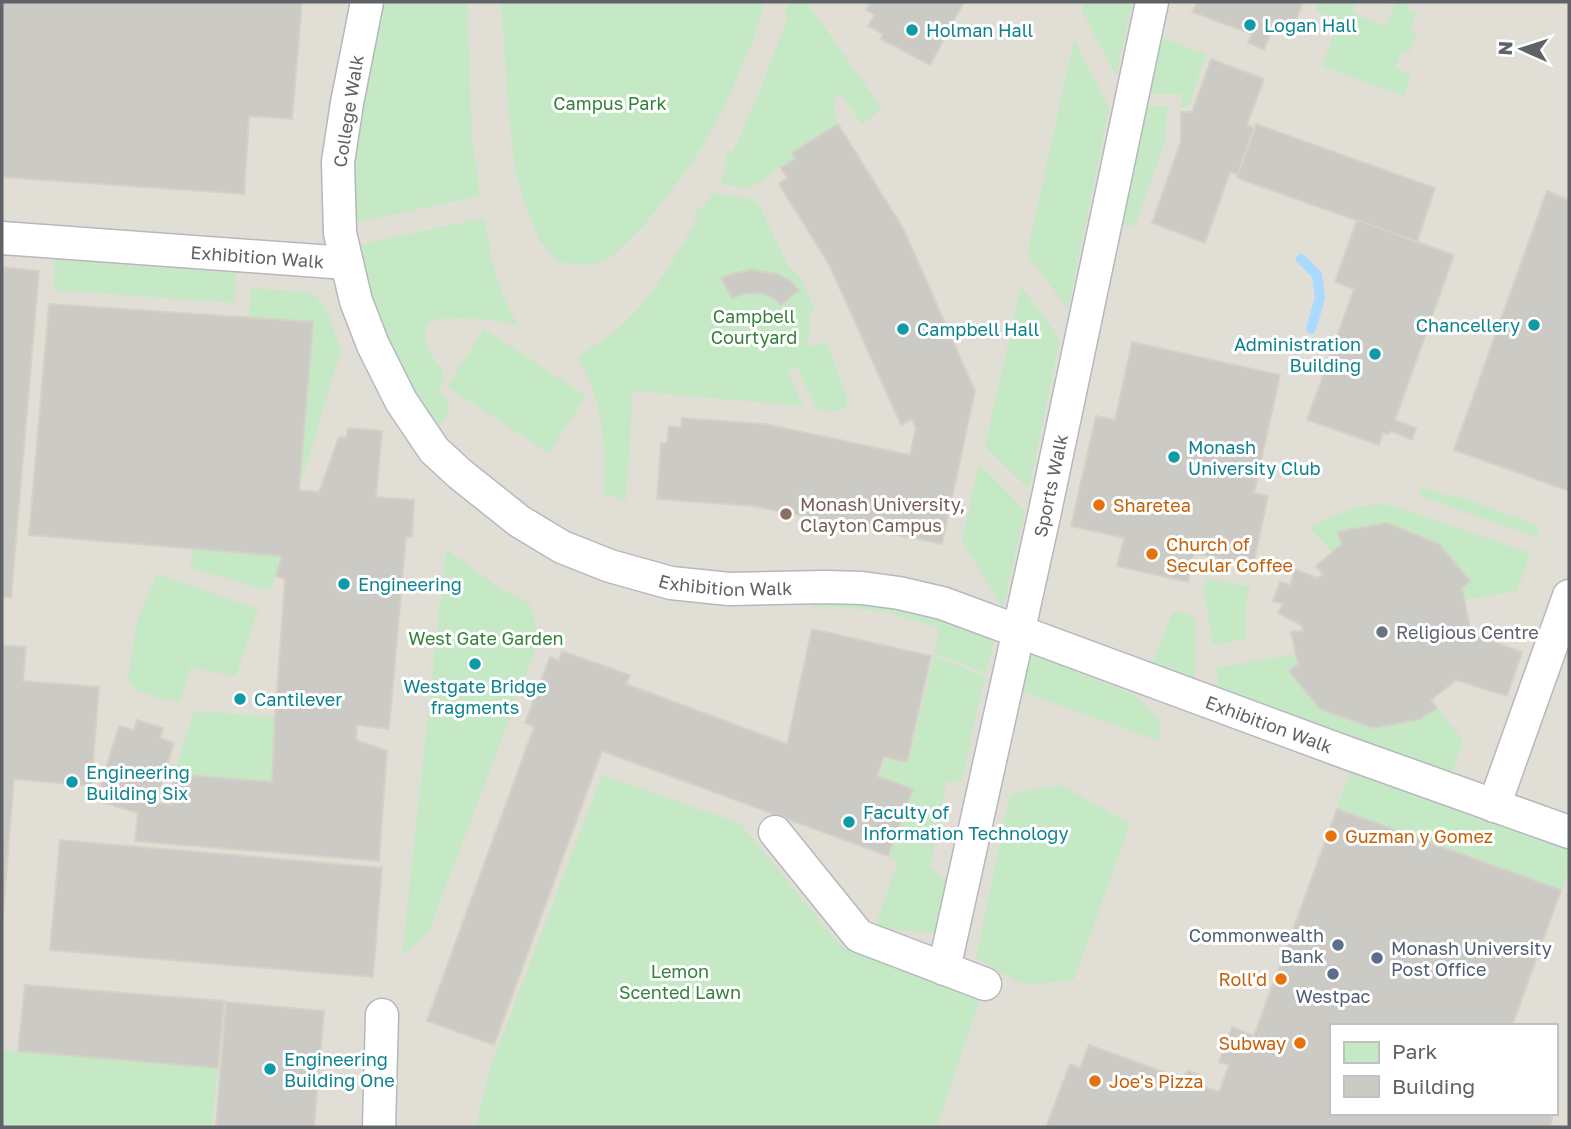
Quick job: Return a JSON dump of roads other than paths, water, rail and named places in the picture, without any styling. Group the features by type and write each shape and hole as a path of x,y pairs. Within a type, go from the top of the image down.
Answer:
{"street":[{"name":"College Walk","path":"346,263 340,233 338,162 367,2"},
{"name":"Sports Walk","path":"944,969 1044,516 1152,2"},
{"name":"Exhibition Walk","path":"2,238 346,263 356,301 373,345 401,401 434,450 519,521 562,547 610,566 671,583 729,589 862,588 899,593 956,607 1018,632 1569,832"},
{"path":"1494,806 1569,596"},
{"path":"775,832 859,936 985,984"},
{"path":"379,1127 382,1016"}],"waterway":[{"path":"1301,259 1317,275 1320,298 1311,329"}],"place":[{"name":"Logan Hall","path":"1250,25"},
{"name":"Holman Hall","path":"912,30"},
{"name":"Chancellery","path":"1534,325"},
{"name":"Campbell Hall","path":"903,329"},
{"name":"Administration Building","path":"1375,354"},
{"name":"Monash University Club","path":"1174,457"},
{"name":"Sharetea","path":"1099,505"},
{"name":"Monash University, Clayton Campus","path":"786,514"},
{"name":"Church of Secular Coffee","path":"1152,554"},
{"name":"Engineering","path":"344,584"},
{"name":"Religious Centre","path":"1382,632"},
{"name":"Westgate Bridge fragments","path":"475,664"},
{"name":"Cantilever","path":"240,699"},
{"name":"Engineering Building Six","path":"72,782"},
{"name":"Faculty of Information Technology","path":"849,822"},
{"name":"Guzman y Gomez","path":"1331,836"},
{"name":"Commonwealth Bank","path":"1338,945"},
{"name":"Monash University Post Office","path":"1377,958"},
{"name":"Westpac","path":"1333,974"},
{"name":"Roll'd","path":"1281,979"},
{"name":"Subway","path":"1300,1043"},
{"name":"Engineering Building One","path":"270,1069"},
{"name":"Joe's Pizza","path":"1095,1081"}],"park label":[{"name":"Campus Park","path":"610,103"},
{"name":"Campbell Courtyard","path":"754,326"},
{"name":"West Gate Garden","path":"486,638"},
{"name":"Lemon Scented Lawn","path":"680,981"}]}
